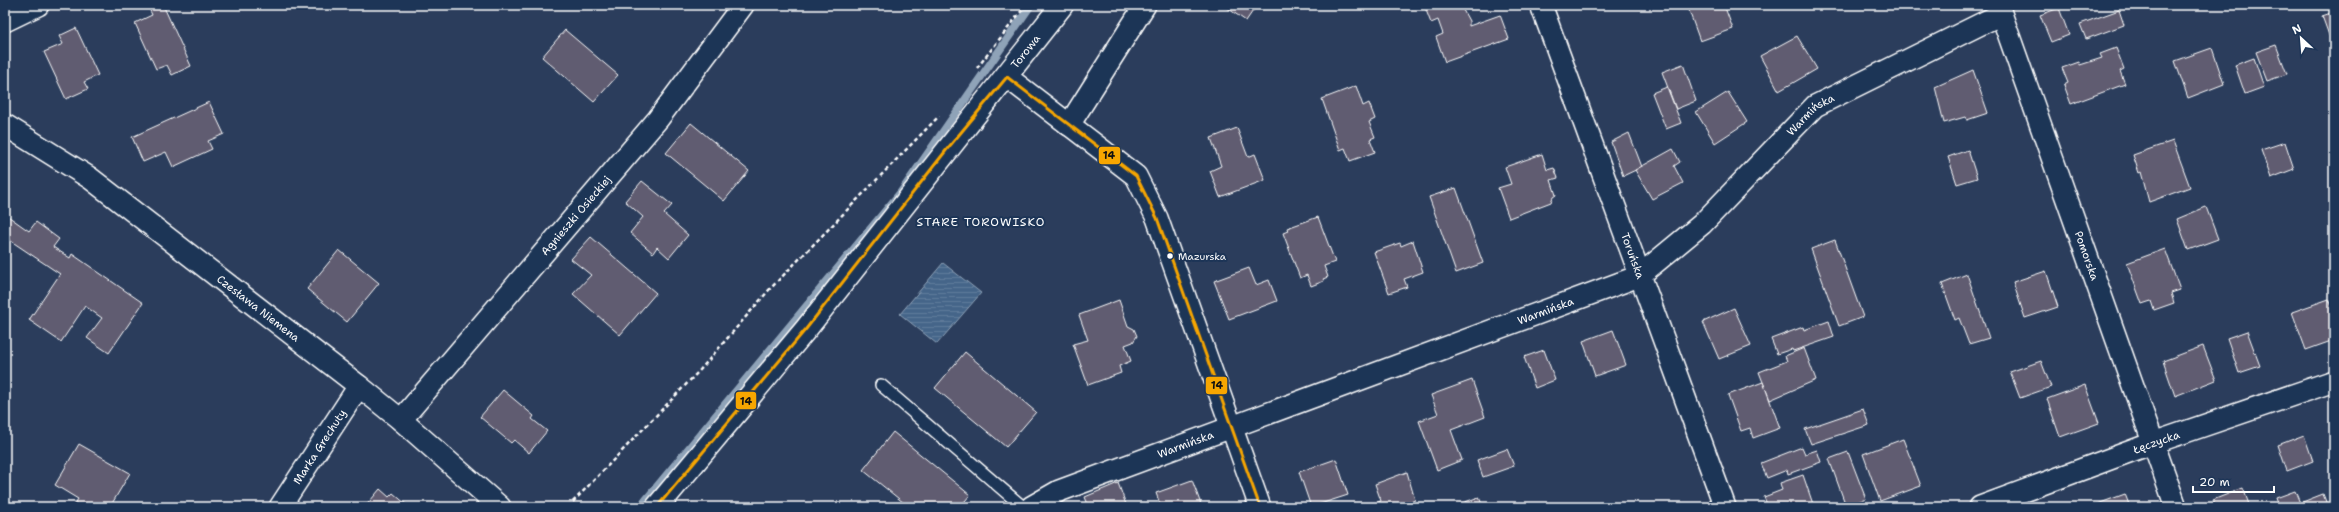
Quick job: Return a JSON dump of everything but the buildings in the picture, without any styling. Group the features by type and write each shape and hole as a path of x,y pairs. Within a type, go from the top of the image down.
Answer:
{"street":[{"path":"5,21 38,5"},
{"name":"Agnieszki Osieckiej","path":"401,420 658,119 744,5"},
{"name":"Torowa","path":"657,507 806,329 948,148 1007,77 1062,5"},
{"path":"1069,125 1145,5"},
{"name":"Toruńska","path":"1541,5 1639,276 1725,507"},
{"name":"Warmińska","path":"1031,507 1058,491 1639,276 1702,224 1815,106 1999,10"},
{"name":"Pomorska","path":"1999,10 2176,507"},
{"path":"1007,77 1136,176 1157,218 1230,427 1260,507"},
{"name":"Czesława Niemena","path":"5,125 90,178 359,386 401,420 500,507"},
{"name":"Łęczycka","path":"1980,507 2153,443 2334,381"},
{"name":"Marka Grechuty","path":"280,507 359,386"}],"lane":[{"path":"881,385 1023,507"}],"path":[{"path":"972,75 1026,5"},
{"path":"568,507 700,370 769,290 917,141 943,112"}],"water":[{"path":"943,263 981,293 937,344 900,314"}],"waterway":[{"path":"640,507 901,192 1031,5"}],"transit line":[{"name":"14","path":"1007,77 1136,176 1157,218 1260,507"},
{"name":"14","path":"657,507 806,329 948,148 1007,77"}],"place":[{"name":"Mazurska","path":"1170,256"}],"district":[{"name":"STARE TOROWISKO","path":"981,222"}]}
